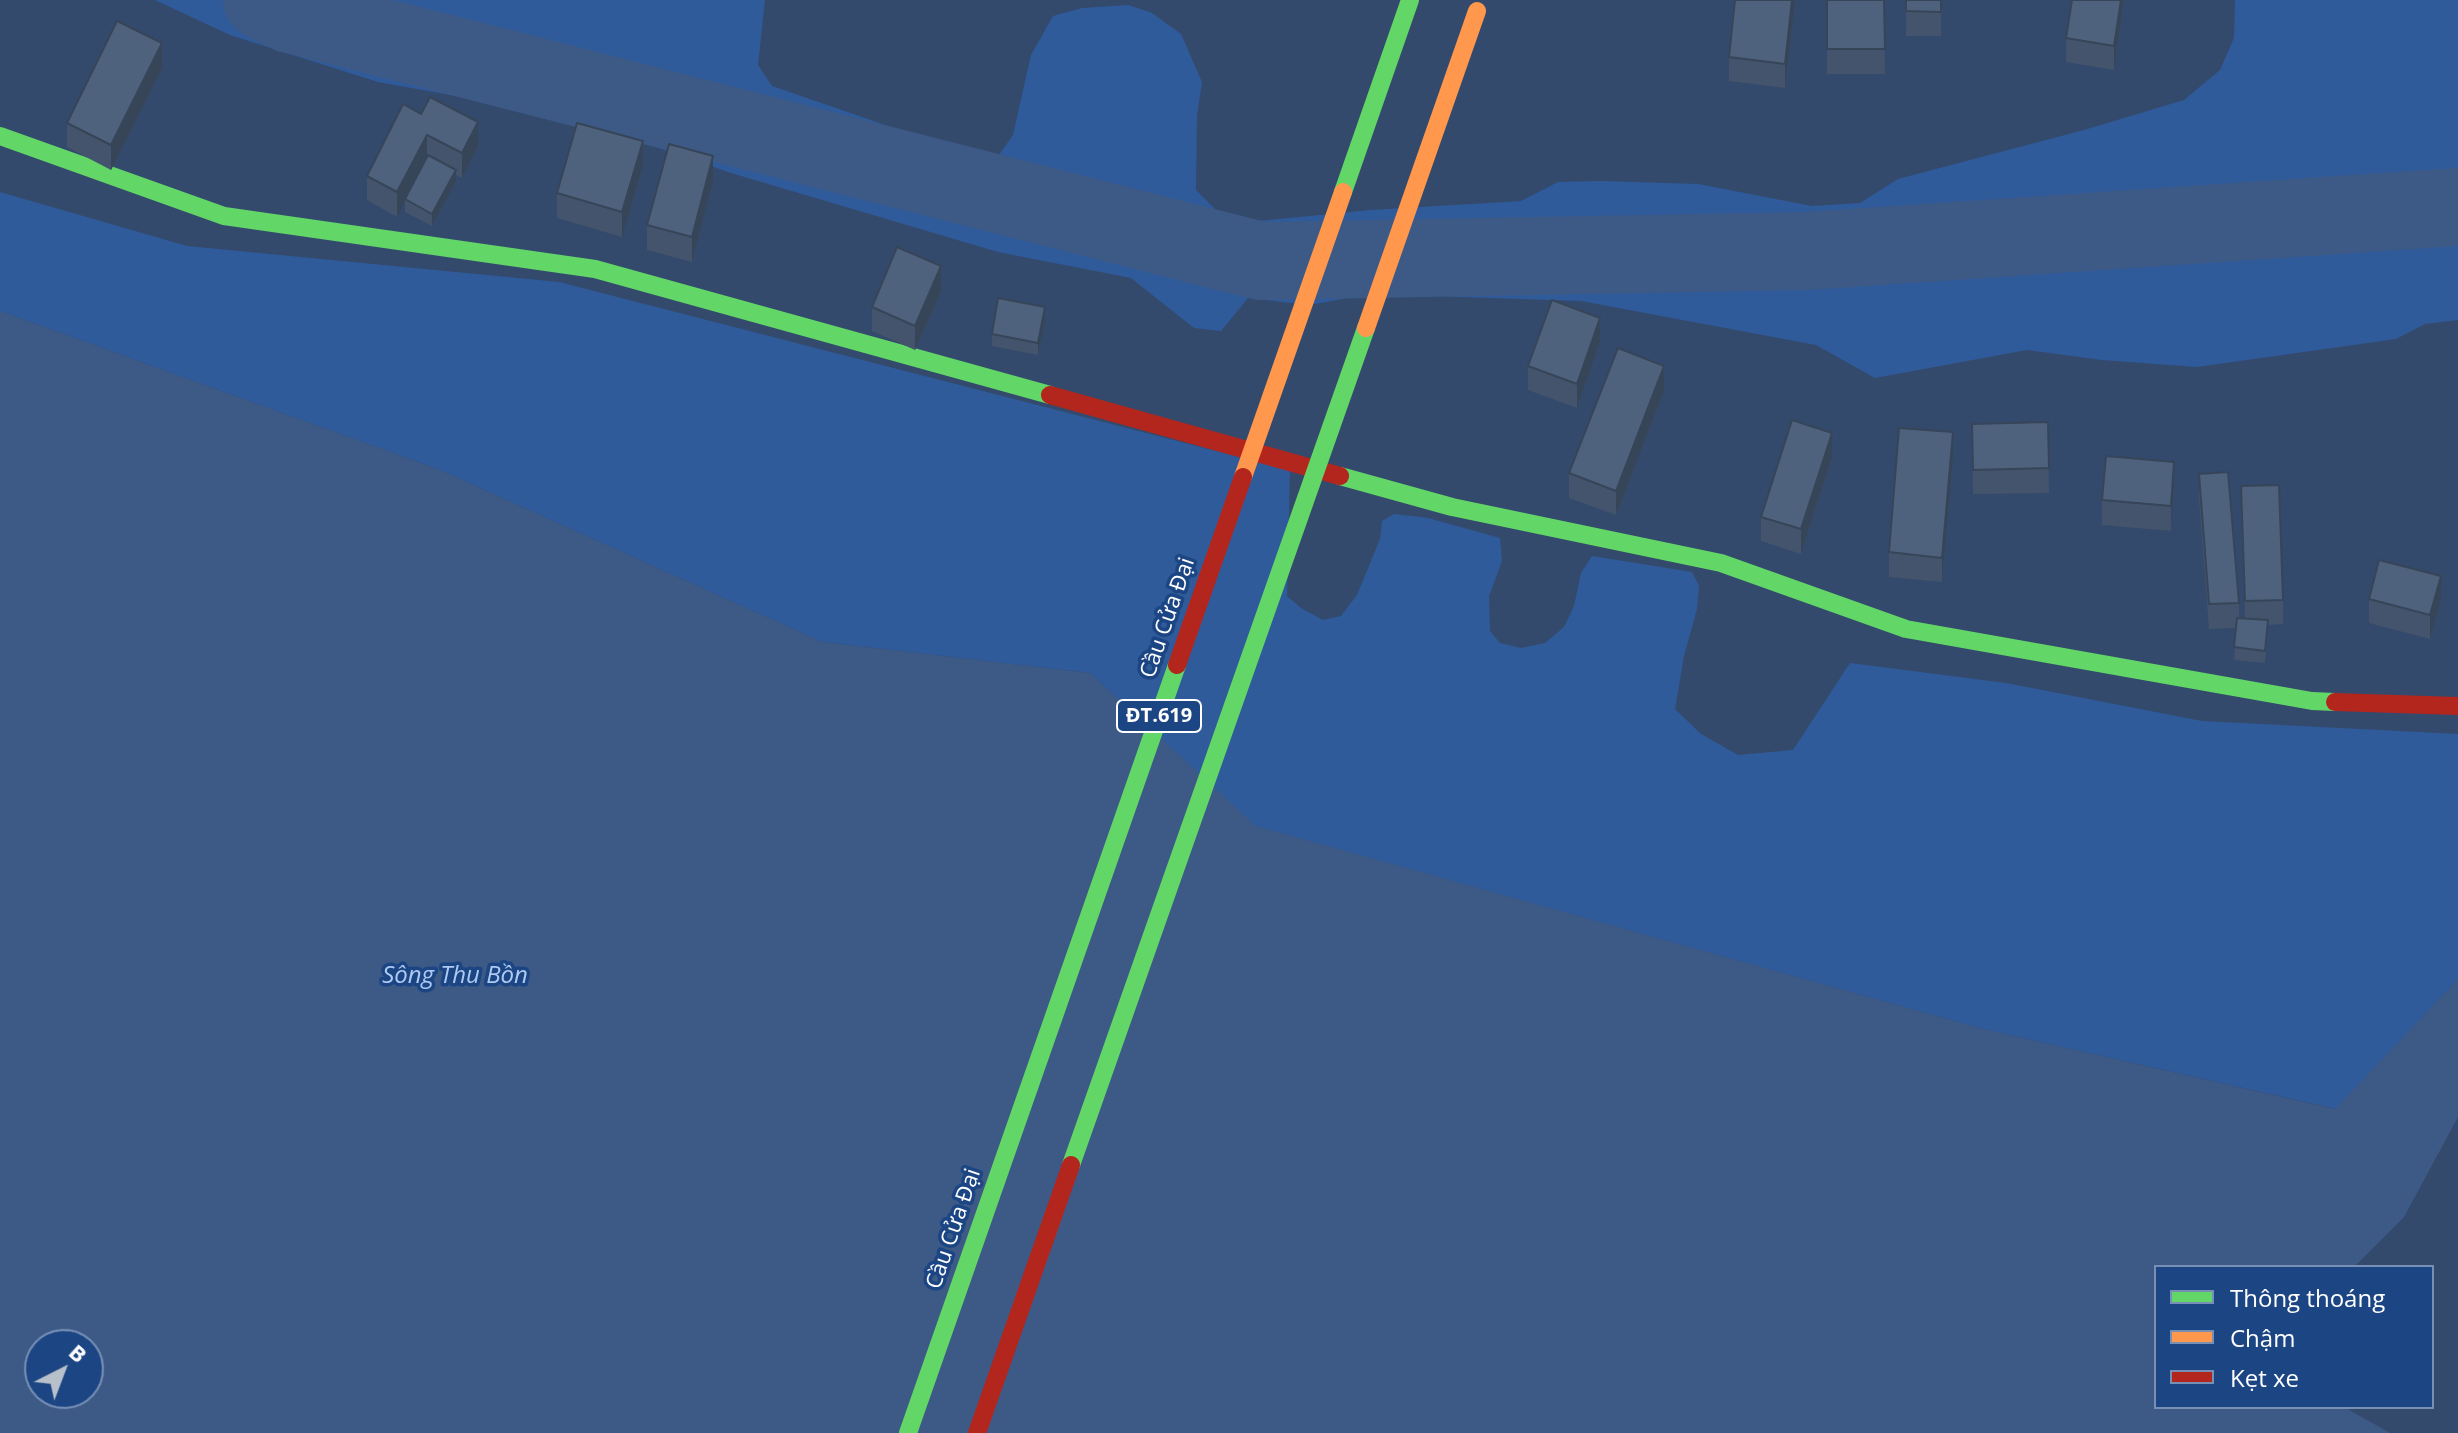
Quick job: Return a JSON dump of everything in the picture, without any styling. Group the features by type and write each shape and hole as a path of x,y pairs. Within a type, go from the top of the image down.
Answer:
{"main road":[{"name":"Cầu Cửa Đại","path":"908,1433 1410,0"},
{"name":"ĐT.619","path":"977,1433 1477,11"},
{"path":"0,136 224,216 595,269 1452,507 1721,563 1906,629 2312,701 2458,706"}],"shaded area":[{"path":"155,0 765,0 758,65 772,86 955,149 999,155 1013,135 1031,55 1053,16 1082,8 1128,5 1152,13 1181,34 1202,82 1197,116 1196,190 1218,212 1248,222 1371,210 1521,201 1558,182 1698,184 1812,206 1860,203 1898,179 2184,100 2220,70 2234,38 2235,0 2458,0 2458,320 2425,324 2396,339 2197,367 2102,360 2027,350 1875,378 1816,345 1581,301 1371,294 1309,305 1248,298 1221,331 1194,328 1131,278 998,252 731,173 563,115 378,82 230,35"},
{"path":"0,192 187,246 559,282 1290,470 1287,596 1323,620 1341,616 1357,595 1380,539 1382,521 1394,514 1428,518 1500,538 1502,561 1489,596 1490,631 1500,643 1521,648 1545,643 1564,627 1574,606 1581,573 1592,556 1692,572 1699,586 1697,609 1684,656 1675,709 1701,734 1738,755 1793,750 1850,663 2006,683 2202,721 2458,734 2458,979 2336,1109 1983,1029 1255,826 1090,673 822,642 440,470 0,311"}],"water":[{"name":"Sông Thu Bồn","path":"0,311 440,470 822,642 1090,673 1256,826 1983,1029 2335,1109 2458,979 2458,1117 2404,1217 2356,1265 2154,1265 2154,1409 2348,1409 2390,1433 0,1433"}],"building":[{"path":"1735,0 1792,0 1785,64 1729,57"},
{"path":"1827,0 1884,0 1885,49 1827,49"},
{"path":"1906,0 1941,0 1941,12 1906,11"},
{"path":"2072,0 2121,0 2114,46 2066,38"},
{"path":"117,21 162,43 111,145 67,123"},
{"path":"430,97 478,122 462,153 427,135 397,192 367,176 403,104 421,114"},
{"path":"577,123 643,141 622,212 557,193"},
{"path":"669,144 713,156 692,237 647,225"},
{"path":"428,155 456,170 432,214 405,199"},
{"path":"897,247 941,266 915,326 872,307"},
{"path":"998,298 1045,307 1038,343 992,334"},
{"path":"1552,300 1600,318 1577,384 1528,366"},
{"path":"1618,348 1664,366 1616,491 1569,473"},
{"path":"1792,420 1832,433 1801,529 1761,517"},
{"path":"2048,422 2049,468 1973,470 1972,424"},
{"path":"1899,428 1953,432 1942,558 1889,552"},
{"path":"2106,456 2174,462 2171,506 2102,500"},
{"path":"2228,472 2239,603 2209,604 2199,474"},
{"path":"2279,485 2283,600 2245,601 2241,486"},
{"path":"2379,560 2441,576 2430,615 2369,599"},
{"path":"2237,618 2268,620 2265,651 2234,647"}],"waterway":[{"path":"262,0 290,14 1261,261 1806,251 2458,207"}],"traffic: fast":[{"path":"1343,192 1410,0"},
{"path":"0,136 224,216 595,269 1050,395"},
{"path":"1071,1165 1366,328"},
{"path":"1340,476 1452,507 1721,563 1906,629 2312,701 2335,702"},
{"path":"908,1433 1177,665"}],"traffic: jam":[{"path":"1050,395 1340,476"},
{"path":"1177,665 1243,477"},
{"path":"2335,702 2458,706"},
{"path":"977,1433 1071,1165"}],"traffic: slow":[{"path":"1366,328 1477,11"},
{"path":"1243,477 1343,192"}]}
